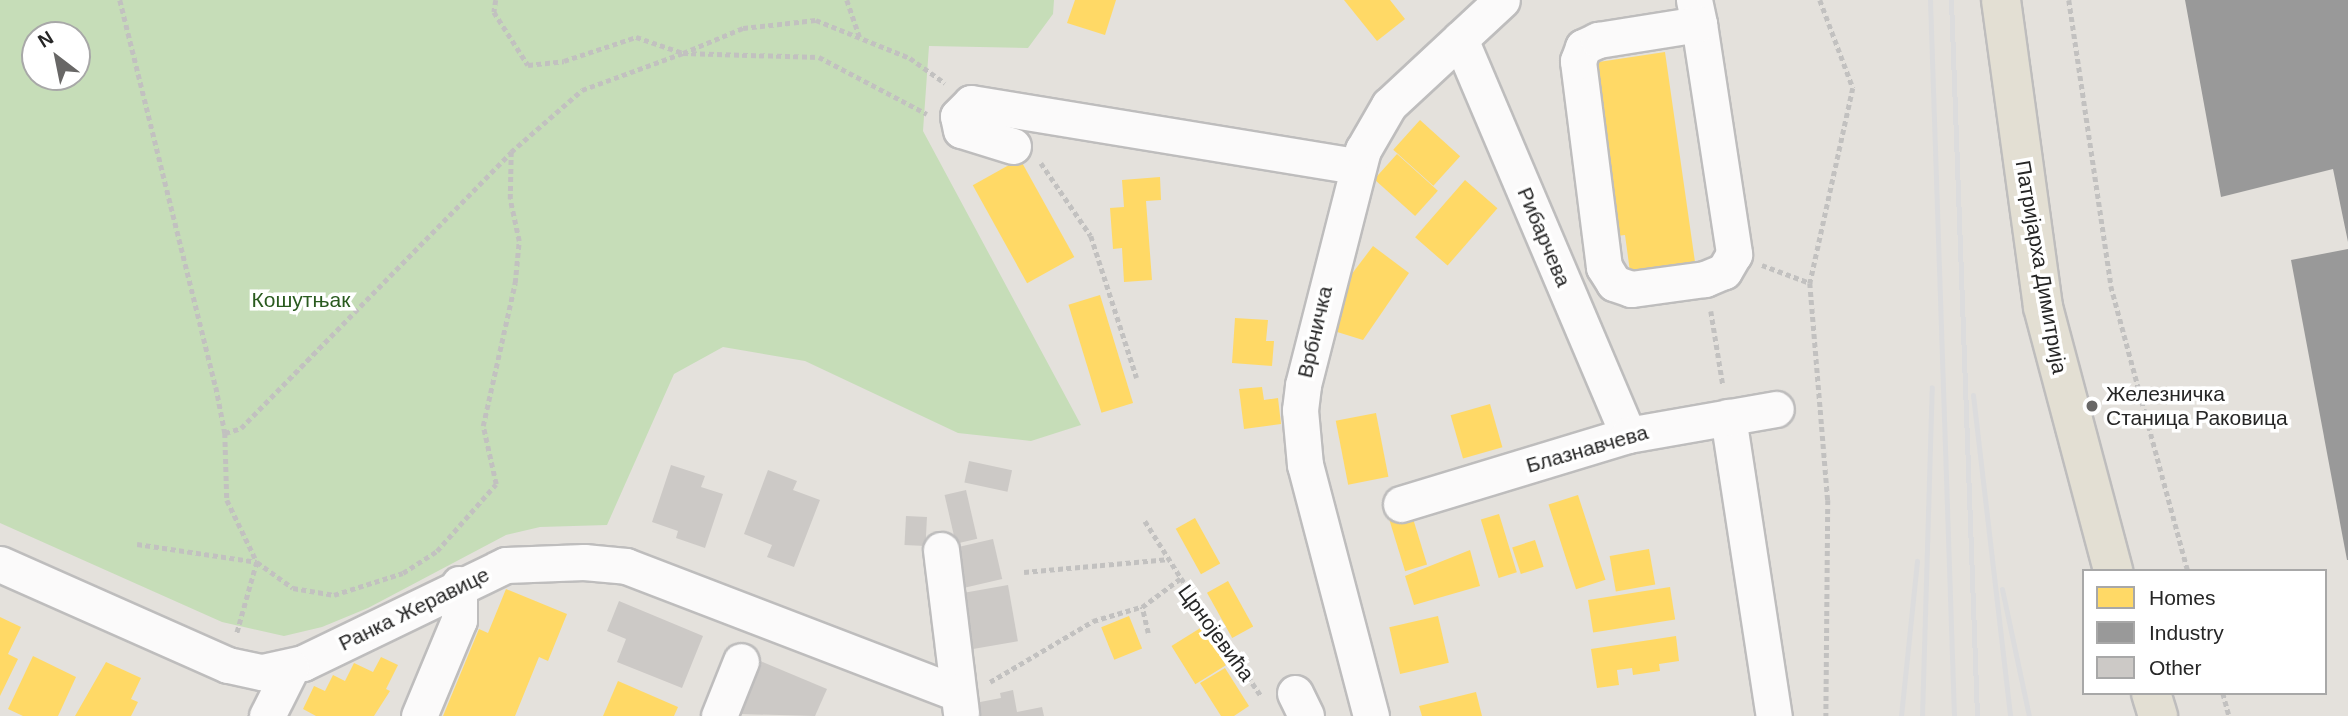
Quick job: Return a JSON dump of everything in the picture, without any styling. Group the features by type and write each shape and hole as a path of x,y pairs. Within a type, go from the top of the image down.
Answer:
{"main road":[{"name":"Патријарха Димитрија","path":"2001,0 2043,307 2112,569"},
{"path":"2152,695 2158,716"}],"street":[{"name":"Врбничка","path":"1371,716 1314,505 1300,410 1311,344 1357,166 1389,105 1502,0"},
{"path":"1696,12 1734,254 1724,271 1705,279 1631,289 1614,283 1604,267 1578,61 1583,47 1598,40 1696,12"},
{"name":"Рибарчева","path":"1460,39 1628,435"},
{"path":"966,116 1013,146"},
{"path":"966,116 1357,166"},
{"name":"Блазнавчева","path":"1401,504 1628,435 1776,409"},
{"path":"1728,417 1774,716"},
{"path":"942,550 968,697"},
{"name":"Ранка Жеравице","path":"277,670 459,584 506,565 584,562 626,566 968,697"},
{"path":"0,564 228,665 277,670"},
{"path":"419,716 459,620 459,584"},
{"path":"719,716 741,661"},
{"path":"242,716 277,670"},
{"path":"267,716 277,670"}],"path":[{"path":"120,0 225,433 227,500 257,562 228,665"},
{"path":"496,0 494,12 528,65 564,61 636,37 683,53 818,57 966,116"},
{"path":"847,0 860,38"},
{"path":"1820,0 1853,88 1810,283 1828,500 1826,716"},
{"path":"2069,0 2111,286 2187,569"},
{"path":"225,433 241,428 260,410 511,152 582,90 743,29 816,20 910,58 966,116"},
{"path":"1013,146 1044,165 1091,236 1137,378"},
{"path":"137,544 257,562 293,588 334,595 402,573 455,534 496,484 483,426 509,326 519,241 510,199 511,152"},
{"path":"1734,254 1810,283"},
{"path":"1705,279 1728,417"},
{"path":"1145,521 1181,578"},
{"path":"1024,572 1169,559"},
{"name":"Црнојевића","path":"968,697 1093,621 1142,607 1181,578 1288,704"},
{"path":"1142,607 1148,633"},
{"path":"2223,695 2229,716"}],"green space":[{"name":"Кошутњак","path":"0,0 1054,0 1053,14 1028,48 929,46 923,131 1081,425 1031,441 958,433 805,361 723,347 674,374 607,525 540,527 506,535 368,608 322,627 284,636 222,622 0,523"}],"building: Homes":[{"path":"1075,0 1116,0 1105,35 1067,23"},
{"path":"1344,0 1390,0 1405,19 1377,41"},
{"path":"1665,52 1696,269 1631,279 1625,235 1617,236 1592,63"},
{"path":"1420,120 1460,156 1433,186 1393,150"},
{"path":"1397,154 1438,191 1415,216 1374,179"},
{"path":"1020,159 1074,257 1027,283 973,185"},
{"path":"1160,177 1161,200 1146,201 1152,280 1124,282 1122,248 1113,249 1110,208 1124,207 1122,180"},
{"path":"1465,180 1497,208 1448,266 1415,237"},
{"path":"1373,246 1409,273 1363,340 1334,331 1348,279"},
{"path":"1100,295 1133,403 1101,413 1068,305"},
{"path":"1235,318 1268,320 1266,341 1274,341 1272,366 1232,363"},
{"path":"1262,387 1264,400 1278,398 1281,424 1244,429 1239,389"},
{"path":"1490,404 1502,447 1463,459 1451,415"},
{"path":"1376,413 1388,477 1348,485 1336,421"},
{"path":"1578,495 1606,580 1576,589 1549,505"},
{"path":"1411,512 1427,565 1405,571 1389,519"},
{"path":"1499,514 1517,572 1499,578 1481,520"},
{"path":"1195,518 1220,563 1201,574 1176,529"},
{"path":"1535,540 1544,567 1521,574 1512,547"},
{"path":"1649,549 1655,584 1616,591 1610,556"},
{"path":"1470,550 1480,586 1414,605 1405,576"},
{"path":"1228,581 1253,626 1232,638 1207,593"},
{"path":"1670,587 1675,620 1593,633 1588,600"},
{"path":"506,589 567,614 548,661 539,657 515,716 443,716 479,629 488,633"},
{"path":"1129,616 1142,648 1114,660 1101,627"},
{"path":"1438,616 1449,663 1400,674 1389,627"},
{"path":"0,617 21,627 8,654 18,659 0,696"},
{"path":"1202,627 1226,665 1195,684 1171,646"},
{"path":"1676,636 1679,661 1659,664 1660,671 1633,675 1632,668 1617,670 1619,685 1597,688 1591,649"},
{"path":"33,656 76,677 58,716 23,716 8,709"},
{"path":"381,657 398,665 386,689 390,691 374,716 316,716 303,709 314,686 325,691 333,675 345,681 354,663 373,672"},
{"path":"106,662 141,678 131,699 138,702 131,716 75,716"},
{"path":"1225,668 1249,706 1234,716 1221,716 1200,683"},
{"path":"618,681 678,707 674,716 603,716"},
{"path":"1476,692 1482,716 1422,716 1419,706"}],"building: Industry":[{"path":"2185,0 2348,0 2348,242 2333,169 2221,197"},
{"path":"2348,249 2348,560 2347,560 2291,260"}],"building: Other":[{"path":"969,461 1012,470 1007,492 964,483"},
{"path":"671,465 705,476 701,487 723,494 705,548 676,538 678,531 652,522"},
{"path":"768,470 797,481 793,490 820,500 794,567 767,557 772,545 744,534"},
{"path":"966,490 977,539 956,544 945,495"},
{"path":"906,516 927,517 925,546 904,545"},
{"path":"993,539 1002,579 962,588 953,548"},
{"path":"1008,585 1018,641 969,650 959,594"},
{"path":"619,601 703,636 682,688 617,662 626,639 607,631"},
{"path":"760,661 827,689 815,716 739,714"},
{"path":"1013,690 1017,712 1042,707 1044,716 977,716 975,703 1001,698 1000,693"}],"railway":[{"path":"1930,0 1954,716"},
{"path":"1951,0 1977,716"},
{"path":"1922,716 1932,387"},
{"path":"1973,395 2010,716"},
{"path":"1901,716 1917,561"},
{"path":"2002,589 2029,716"}],"place":[{"name":"Железничка Станица Раковица","path":"2092,406"}]}
